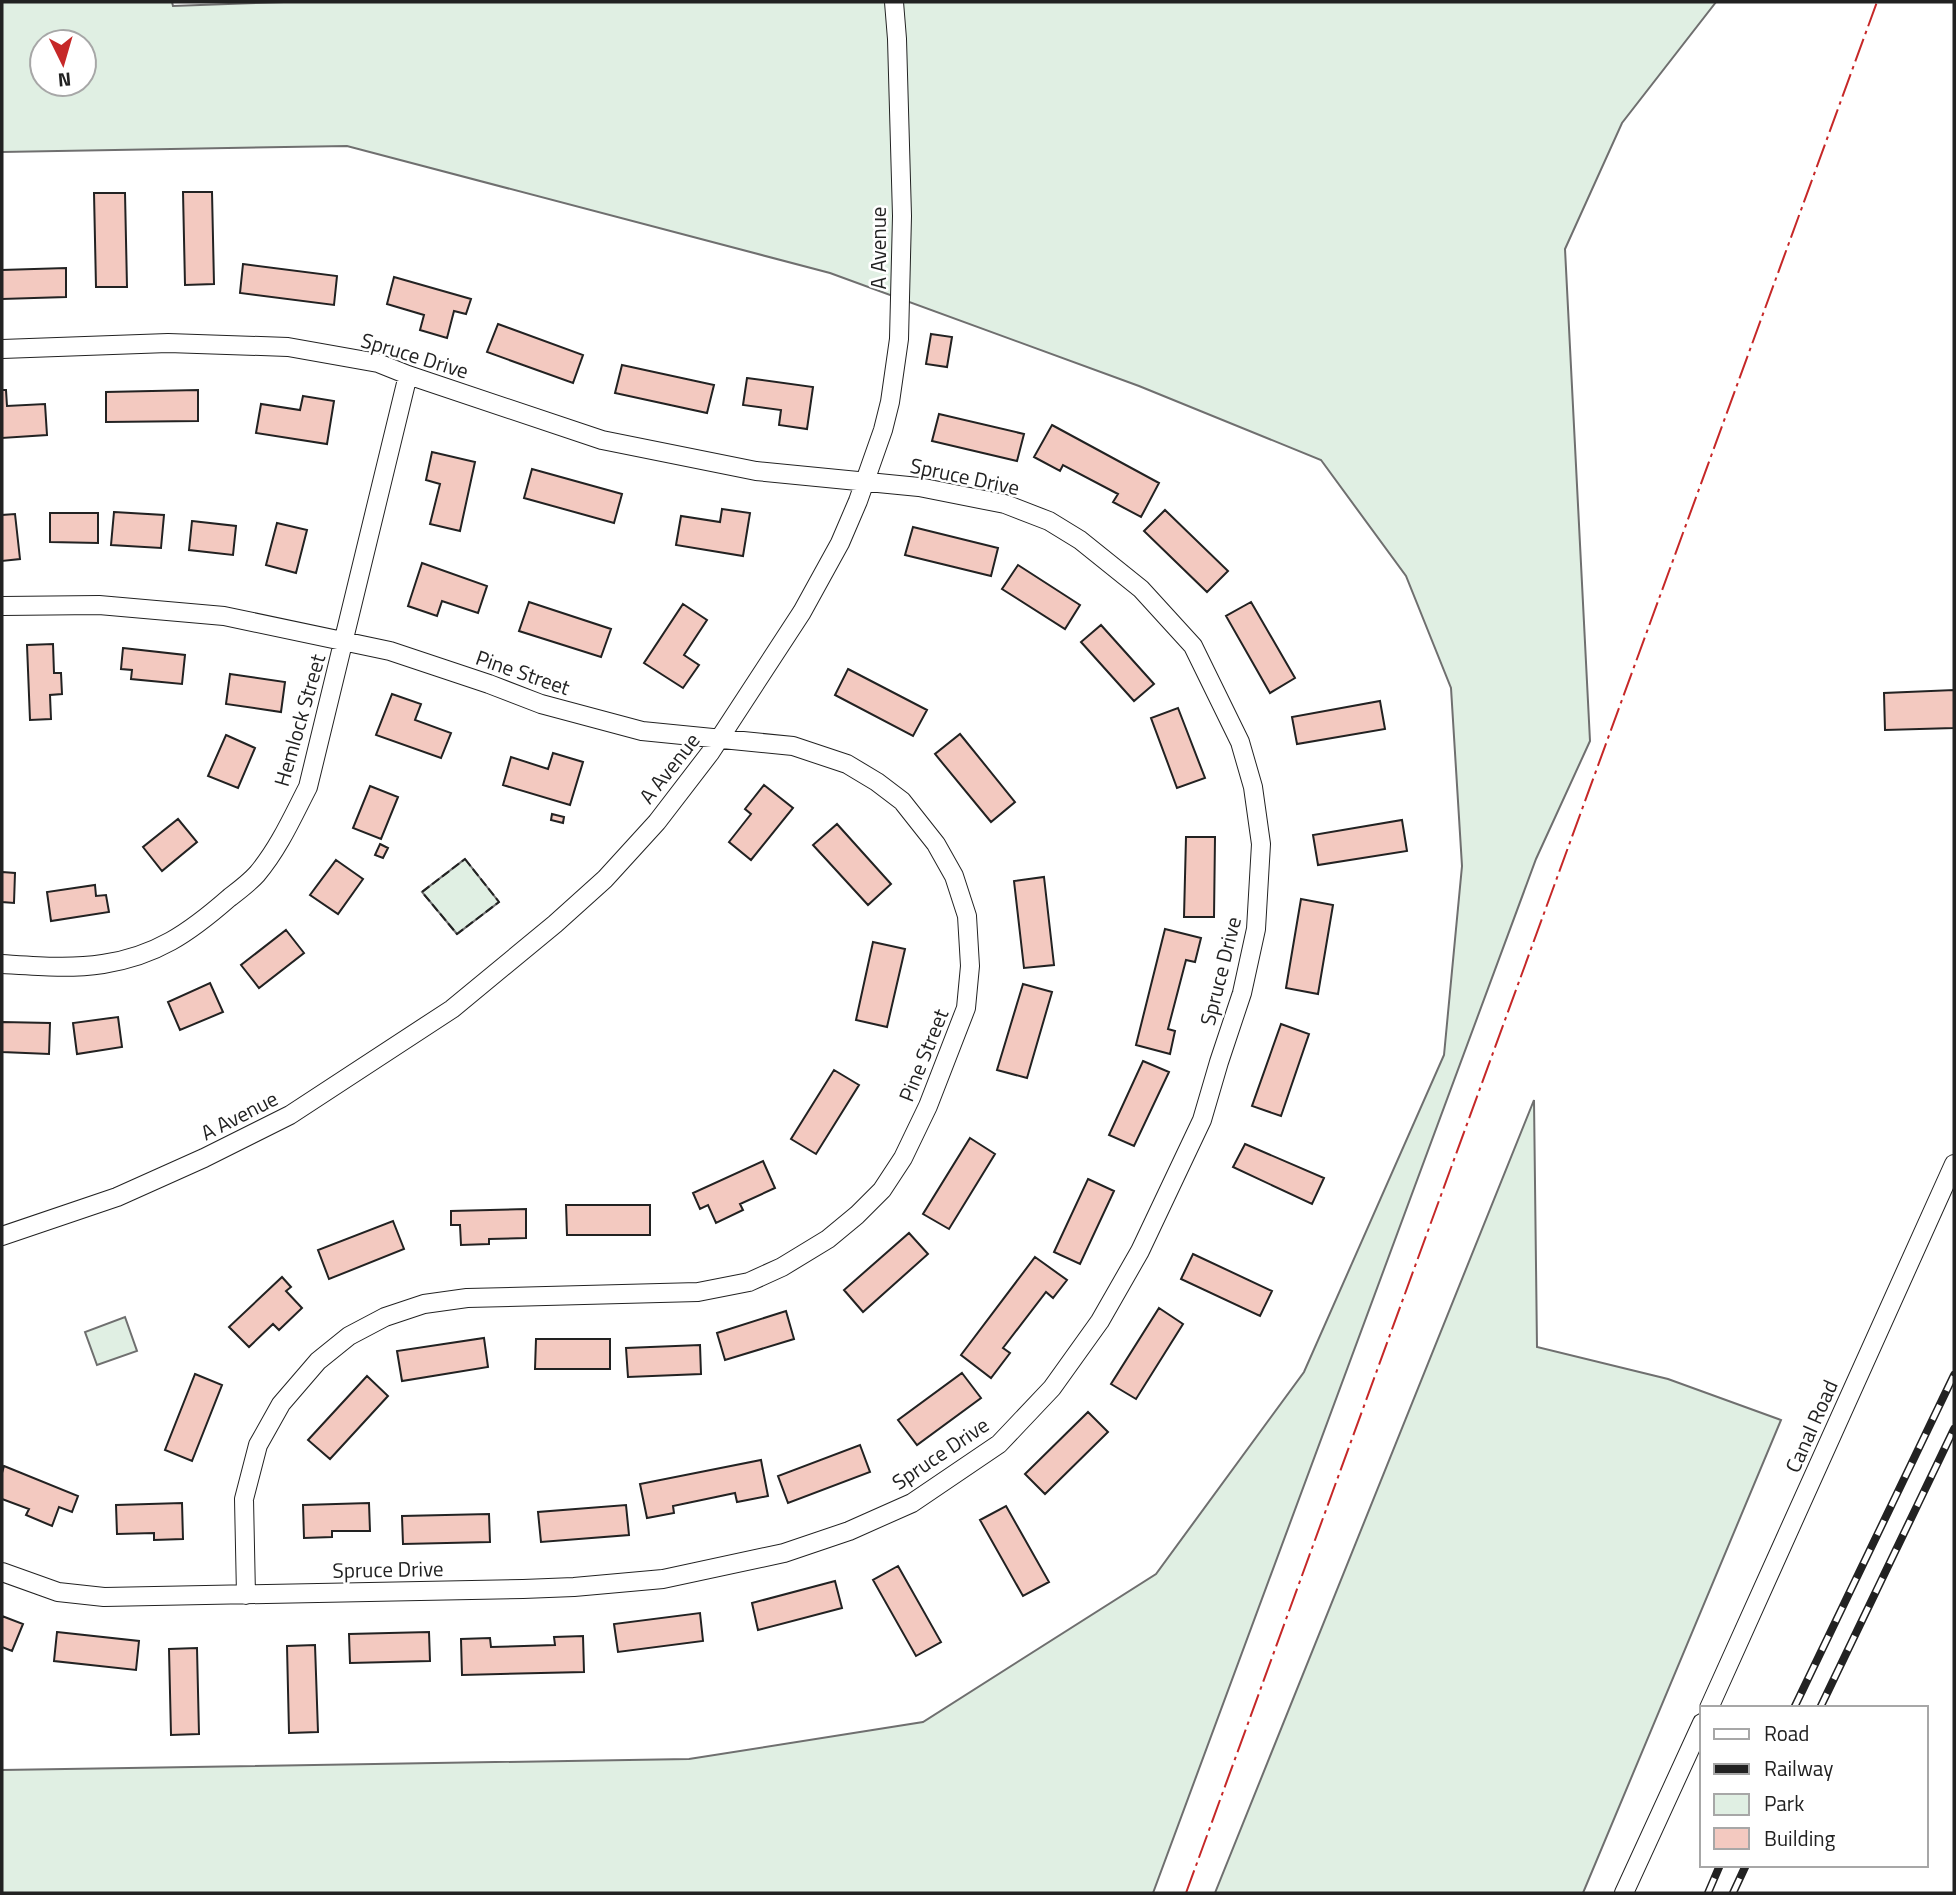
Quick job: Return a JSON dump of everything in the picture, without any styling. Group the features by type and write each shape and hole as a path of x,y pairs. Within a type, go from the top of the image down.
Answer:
{"street":[{"name":"A Avenue","path":"2,1236 117,1197 290,1115 453,1009 605,879 657,822 721,738 802,611 840,543 865,481 890,402 899,339 902,216 894,2"},
{"name":"Spruce Drive","path":"2,349 168,343 288,347 378,363 602,440 756,471 919,487 1004,504 1049,521 1080,540 1141,589 1194,646 1240,742 1253,787 1261,844 1256,929 1242,993 1202,1120 1140,1251 1100,1321 1052,1388 999,1444 912,1503 849,1531 784,1553 663,1579 575,1587 104,1597 58,1592 2,1572"},
{"name":"Hemlock Street","path":"2,964 102,964 141,956 178,939 205,919 256,874 280,840 308,787 408,375"},
{"name":"Pine Street","path":"2,606 99,605 225,616 345,640 402,655 541,704 642,731 793,746 847,764 902,801 936,844 954,876 967,916 970,966 966,1008 928,1107 903,1158 882,1190 857,1215 828,1239 782,1267 749,1282 698,1292 467,1298 424,1304 385,1317 349,1336 318,1361 281,1404 258,1445 244,1499 246,1595"},
{"name":"Canal Road","path":"1710,1706 1954,1164"},
{"path":"1623,1893 1700,1727"}],"green space":[{"path":"2,2 172,2 173,6 284,2 1716,2 1622,123 1565,249 1590,741 1536,859 1153,1893 2,1893 2,1770 689,1759 923,1722 1156,1574 1304,1372 1444,1055 1462,866 1451,688 1406,576 1321,460 1139,386 830,273 347,146 2,152"},
{"path":"465,859 499,902 457,934 422,892"},
{"path":"1534,1100 1537,1347 1668,1379 1781,1420 1583,1893 1215,1893"},
{"path":"125,1317 137,1351 97,1365 85,1332"}],"building":[{"path":"183,192 212,192 214,284 185,285"},
{"path":"94,193 125,193 127,287 96,287"},
{"path":"243,264 337,276 334,305 240,293"},
{"path":"66,268 66,297 2,299 2,270"},
{"path":"394,277 471,299 466,314 454,311 447,338 420,330 424,315 387,304"},
{"path":"498,324 583,355 573,383 487,352"},
{"path":"931,334 952,337 947,367 926,364"},
{"path":"622,365 714,385 707,413 615,393"},
{"path":"747,378 813,387 807,429 779,425 781,410 743,405"},
{"path":"2,390 6,390 7,406 45,404 47,435 2,438"},
{"path":"198,390 198,421 106,422 106,392"},
{"path":"303,396 334,401 327,444 256,433 261,404 300,410"},
{"path":"939,414 1024,434 1017,461 932,441"},
{"path":"1052,425 1159,483 1141,517 1113,502 1118,494 1063,465 1060,471 1034,457"},
{"path":"432,452 475,462 460,531 430,524 440,484 426,480"},
{"path":"532,469 622,494 614,523 524,498"},
{"path":"722,509 750,513 743,556 676,545 681,516 720,522"},
{"path":"1165,510 1228,571 1207,592 1144,531"},
{"path":"114,512 164,515 161,548 111,545"},
{"path":"50,513 98,513 98,543 50,542"},
{"path":"15,514 20,559 2,561 2,515"},
{"path":"192,521 236,526 233,555 189,550"},
{"path":"277,523 307,530 296,573 266,565"},
{"path":"913,527 998,548 991,576 905,555"},
{"path":"422,563 487,586 478,613 442,601 437,616 408,606"},
{"path":"1018,565 1080,605 1065,629 1002,589"},
{"path":"529,602 611,629 601,657 519,631"},
{"path":"1251,602 1295,678 1270,693 1226,616"},
{"path":"683,604 707,620 684,655 699,665 683,688 644,663"},
{"path":"1101,625 1154,684 1134,701 1081,642"},
{"path":"53,644 54,673 61,673 62,694 50,695 51,719 30,720 27,645"},
{"path":"123,648 185,655 182,684 131,679 132,670 121,669"},
{"path":"848,669 927,710 913,736 835,695"},
{"path":"230,674 285,682 281,712 226,704"},
{"path":"1954,690 1954,728 1885,730 1884,693"},
{"path":"392,694 421,704 415,720 451,733 441,758 376,735"},
{"path":"1380,701 1385,729 1297,744 1292,717"},
{"path":"1178,708 1205,778 1177,788 1151,718"},
{"path":"960,734 1015,802 991,822 935,754"},
{"path":"226,735 255,748 238,788 208,776"},
{"path":"553,753 583,762 570,805 503,785 511,757 548,769"},
{"path":"764,785 793,808 751,860 729,842 751,814 745,809"},
{"path":"370,786 398,797 381,839 353,828"},
{"path":"552,814 564,817 563,823 551,820"},
{"path":"178,819 197,842 162,871 143,847"},
{"path":"1402,820 1407,851 1318,865 1313,835"},
{"path":"837,824 891,884 868,905 813,845"},
{"path":"1186,837 1215,837 1214,917 1184,917"},
{"path":"380,844 388,848 383,858 375,855"},
{"path":"336,860 363,879 338,914 310,895"},
{"path":"2,872 15,873 14,903 2,902"},
{"path":"1044,877 1054,965 1024,968 1014,881"},
{"path":"95,885 96,896 106,895 109,912 51,921 47,892"},
{"path":"1301,899 1333,905 1318,994 1286,988"},
{"path":"1165,929 1201,938 1195,962 1186,960 1168,1029 1175,1031 1170,1054 1136,1045"},
{"path":"286,930 304,953 259,988 241,965"},
{"path":"873,942 905,949 887,1027 856,1020"},
{"path":"210,983 223,1012 180,1030 168,1002"},
{"path":"1023,984 1052,992 1027,1078 997,1070"},
{"path":"118,1017 122,1047 77,1054 73,1023"},
{"path":"2,1022 50,1023 49,1054 2,1052"},
{"path":"1281,1024 1309,1034 1281,1116 1252,1106"},
{"path":"1143,1061 1169,1072 1134,1146 1109,1135"},
{"path":"834,1070 859,1085 816,1154 791,1139"},
{"path":"970,1138 995,1154 949,1229 923,1214"},
{"path":"1245,1144 1324,1178 1312,1204 1233,1167"},
{"path":"763,1161 775,1188 740,1204 743,1210 716,1223 708,1205 700,1209 693,1193"},
{"path":"1088,1179 1114,1191 1080,1264 1054,1252"},
{"path":"566,1205 650,1205 650,1235 567,1235"},
{"path":"526,1209 526,1238 489,1239 489,1244 461,1245 460,1225 451,1225 451,1211"},
{"path":"393,1221 404,1249 329,1279 318,1250"},
{"path":"909,1233 928,1254 863,1312 844,1290"},
{"path":"1193,1254 1272,1291 1260,1316 1181,1279"},
{"path":"1035,1257 1067,1280 1053,1298 1046,1292 1003,1348 1010,1353 991,1378 961,1355"},
{"path":"282,1277 291,1287 286,1291 302,1308 279,1330 273,1324 249,1347 229,1327"},
{"path":"1159,1308 1183,1324 1136,1399 1111,1384"},
{"path":"786,1311 794,1339 725,1360 717,1333"},
{"path":"484,1338 488,1367 402,1381 397,1351"},
{"path":"536,1339 610,1339 610,1369 535,1369"},
{"path":"700,1345 701,1374 628,1377 626,1348"},
{"path":"962,1373 981,1398 917,1445 898,1420"},
{"path":"195,1374 222,1385 192,1461 165,1450"},
{"path":"367,1376 388,1396 330,1459 308,1440"},
{"path":"1088,1412 1108,1432 1045,1494 1025,1474"},
{"path":"860,1445 870,1472 788,1503 778,1476"},
{"path":"761,1460 768,1496 737,1502 735,1493 673,1506 674,1513 647,1518 640,1484"},
{"path":"4,1466 78,1496 72,1512 59,1507 52,1526 26,1515 29,1509 2,1499"},
{"path":"182,1503 183,1539 154,1540 154,1533 117,1534 116,1505"},
{"path":"369,1503 370,1531 332,1531 332,1537 304,1538 303,1505"},
{"path":"626,1505 629,1535 541,1542 538,1512"},
{"path":"1006,1506 1049,1582 1023,1596 980,1520"},
{"path":"489,1514 490,1542 403,1544 402,1516"},
{"path":"898,1566 941,1642 916,1656 873,1580"},
{"path":"835,1581 842,1608 758,1630 752,1603"},
{"path":"700,1613 703,1641 618,1652 614,1624"},
{"path":"2,1616 23,1624 12,1651 2,1647"},
{"path":"57,1632 139,1641 136,1670 54,1661"},
{"path":"429,1632 430,1661 350,1663 349,1634"},
{"path":"583,1636 584,1672 462,1675 461,1639 490,1638 491,1647 555,1645 554,1637"},
{"path":"315,1645 318,1732 289,1733 287,1646"},
{"path":"197,1648 199,1734 171,1735 169,1649"}],"railway":[{"path":"1795,1706 1954,1375"},
{"path":"1821,1706 1954,1429"},
{"path":"1708,1893 1719,1867"},
{"path":"1733,1893 1745,1867"}],"fence":[{"path":"465,859 499,902 457,934 422,892 465,859"}],"power":[{"path":"1186,1893 1877,2"}]}
